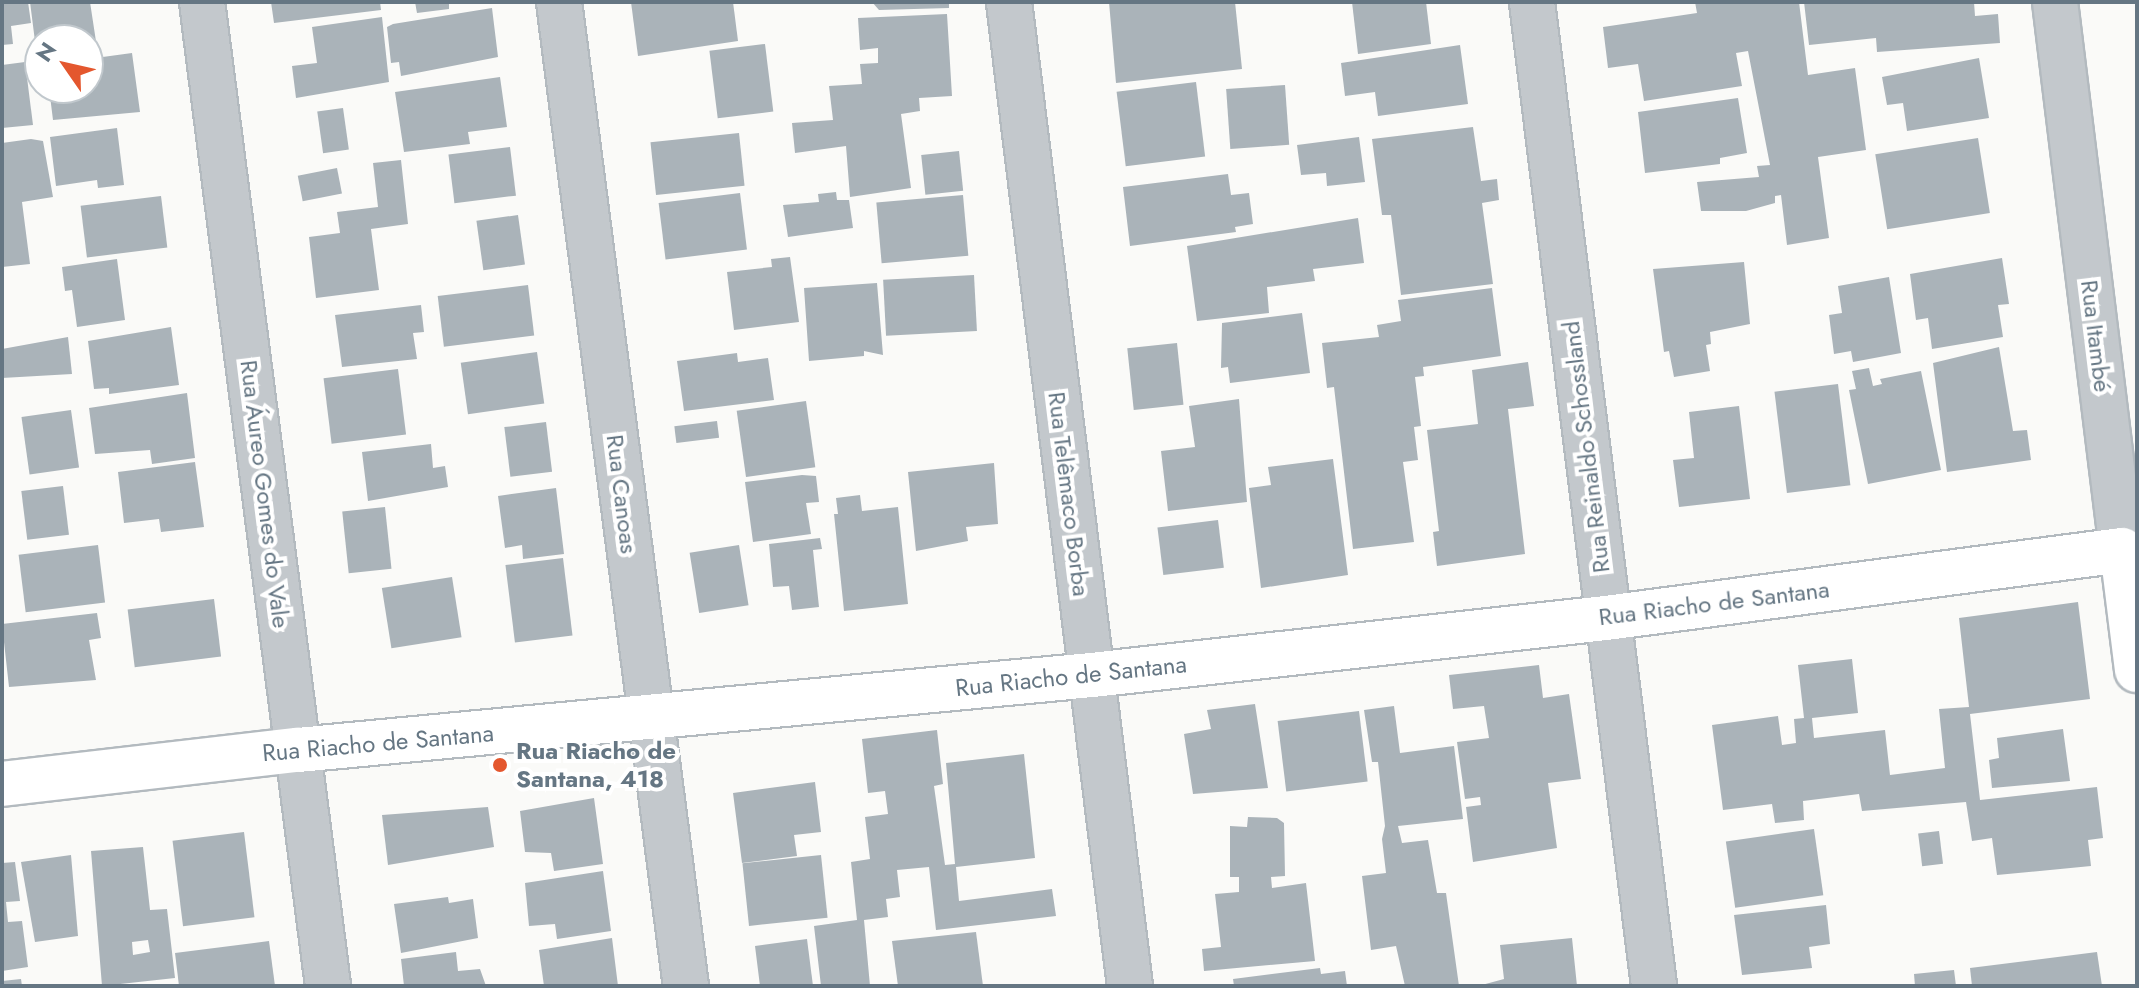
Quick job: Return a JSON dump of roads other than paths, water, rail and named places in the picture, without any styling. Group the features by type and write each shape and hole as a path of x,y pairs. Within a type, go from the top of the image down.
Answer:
{"street":[{"name":"Rua Áureo Gomes do Vale","path":"202,2 328,986"},
{"name":"Rua Canoas","path":"559,2 686,986"},
{"name":"Rua Telêmaco Borba","path":"1009,2 1130,986"},
{"name":"Rua Reinaldo Schossland","path":"1532,2 1654,986"},
{"name":"Rua Itambé","path":"2055,2 2130,549 2137,670"},
{"name":"Rua Riacho de Santana","path":"2,784 298,750 1092,675 1606,618 2130,549"}],"place":[{"name":"Rua Riacho de Santana, 418","path":"500,765"}]}
